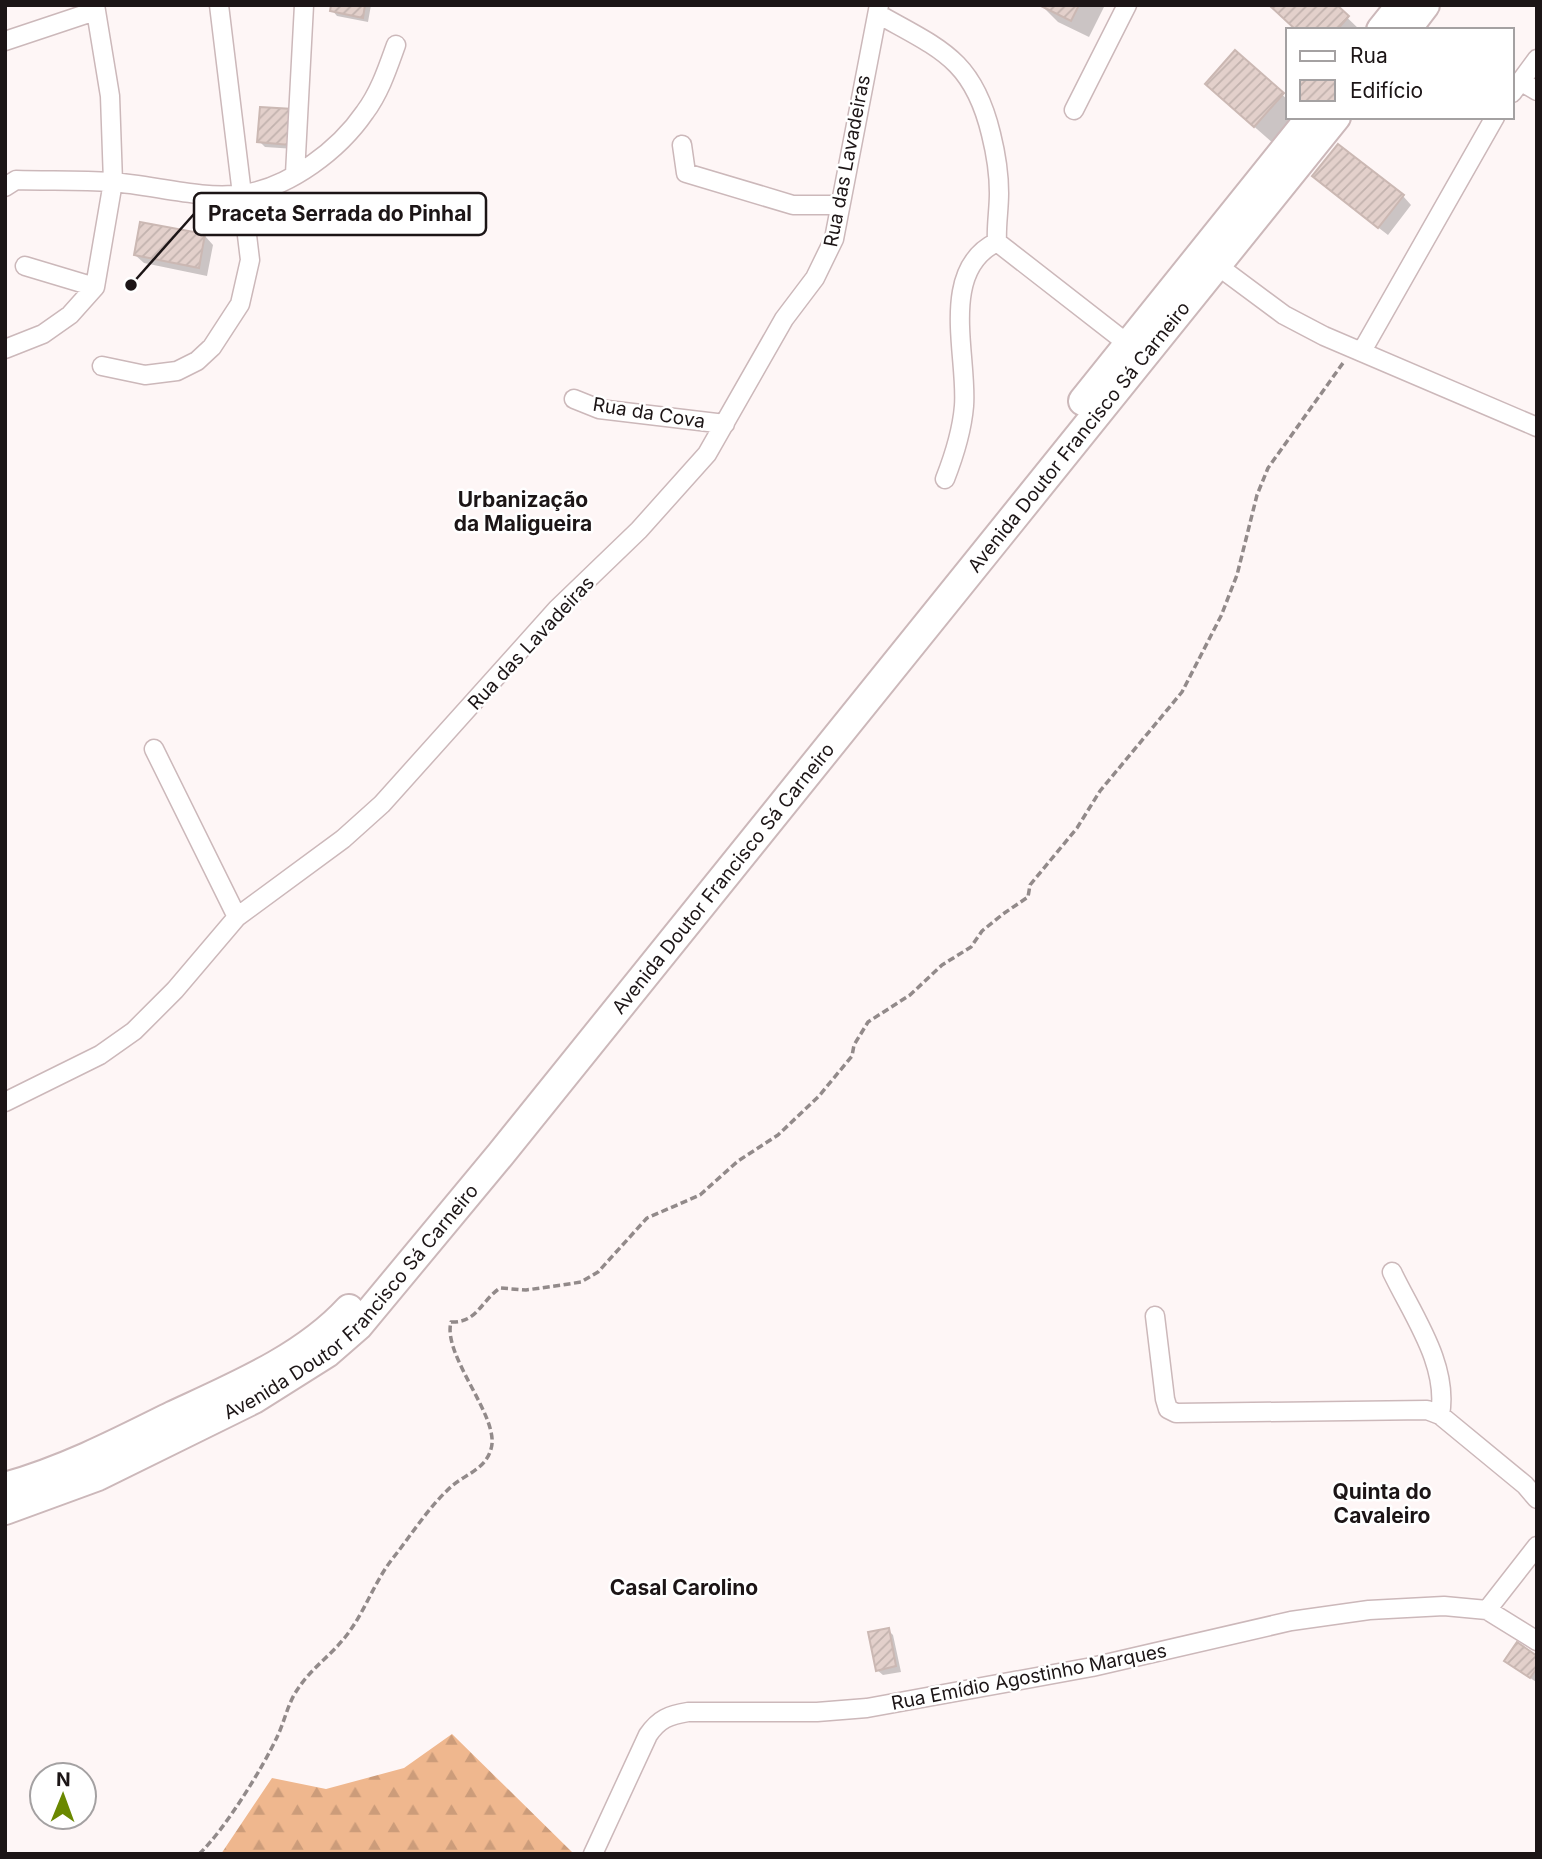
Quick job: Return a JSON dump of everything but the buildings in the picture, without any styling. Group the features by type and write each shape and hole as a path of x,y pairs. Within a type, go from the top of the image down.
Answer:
{"main road":[{"path":"1383,28 1401,5"},
{"path":"1408,28 1425,5"},
{"name":"Avenida Doutor Francisco Sá Carneiro","path":"5,1487 66,1466 234,1387 310,1341 346,1313 450,1190 1309,119"},
{"name":"Avenida Doutor Francisco Sá Carneiro","path":"5,1510 98,1476 254,1399 327,1353 358,1326 407,1270 1334,119"}],"street":[{"path":"102,366 145,375 177,371 197,361 212,347 240,304 250,260 219,5"},
{"path":"295,174 304,5"},
{"path":"1074,110 1127,5"},
{"path":"5,41 95,8 110,96 113,182 95,286 70,316 43,334 5,349"},
{"path":"878,9 940,51 973,82 986,114 997,164 997,242"},
{"name":"Rua das Lavadeiras","path":"5,1102 100,1055 134,1031 175,990 237,917 343,839 382,804 557,609 674,493 706,454 785,319 826,259 834,239 878,9"},
{"path":"5,187 16,180 113,182 187,193 244,194 295,174 327,153 365,112 384,78 396,45"},
{"path":"1537,59 1516,87 1537,91"},
{"path":"1358,350 1494,119"},
{"path":"682,145 686,173 793,205 840,205"},
{"path":"997,242 1128,344"},
{"path":"945,479 964,405 959,339 961,299 972,264 985,248 997,242"},
{"path":"25,266 95,286"},
{"path":"1218,266 1284,315 1537,427"},
{"name":"Rua da Cova","path":"574,399 599,409 725,424"},
{"path":"154,749 237,917"},
{"path":"1392,1272 1437,1364 1443,1389 1440,1415"},
{"path":"1155,1316 1165,1399 1168,1409 1176,1413 1413,1408 1440,1415 1525,1485 1537,1499"},
{"path":"1487,1610 1537,1547"},
{"name":"Rua Emídio Agostinho Marques","path":"593,1854 648,1735 656,1723 668,1716 688,1712 817,1712 867,1708 1091,1667 1334,1614 1444,1606 1487,1610 1537,1641"}],"path":[{"path":"200,1854 215,1839 252,1781 277,1736 293,1697 314,1667 348,1633 380,1577 440,1498 481,1466 491,1450 493,1437 489,1425 467,1373 451,1349 448,1331 451,1322 464,1323 500,1288 526,1290 562,1285 580,1282 598,1272 647,1218 700,1195 738,1161 792,1124 852,1056 854,1045 867,1022 910,995 942,965 971,947 982,931 1028,897 1030,885 1077,828 1100,790 1182,692 1221,616 1237,575 1257,495 1268,468 1358,350"}],"green space":[{"path":"452,1734 574,1854 221,1854 272,1778 326,1789 404,1768"}],"place":[{"name":"Praceta Serrada do Pinhal","path":"131,285"}],"district":[{"name":"Urbanização da Maligueira","path":"523,511"},
{"name":"Quinta do Cavaleiro","path":"1382,1503"},
{"name":"Casal Carolino","path":"684,1587"}]}
